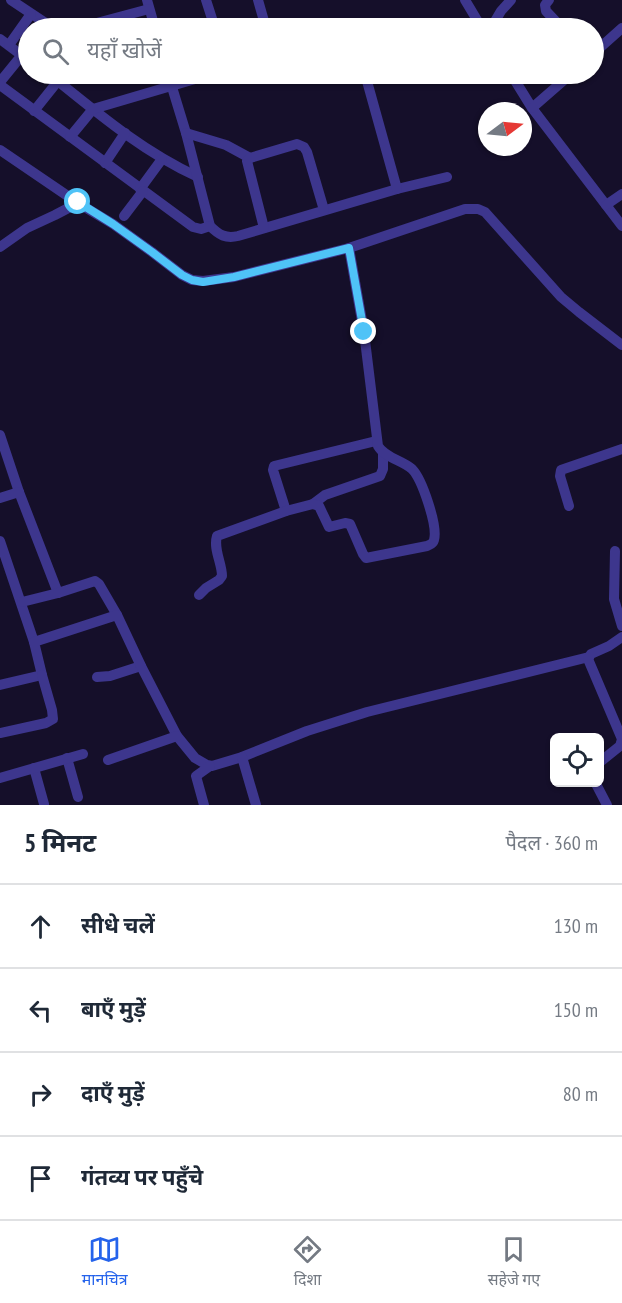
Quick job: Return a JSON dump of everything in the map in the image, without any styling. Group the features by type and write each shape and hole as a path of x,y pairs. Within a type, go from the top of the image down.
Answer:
{"street":[{"path":"11,0 37,18"},
{"path":"206,0 212,18"},
{"path":"258,0 263,18"},
{"path":"465,0 478,18"},
{"path":"494,18 511,0"},
{"path":"549,0 545,5 546,10 553,18"},
{"path":"107,18 148,4"},
{"path":"27,18 31,14"},
{"path":"18,27 4,42 18,52"},
{"path":"604,44 622,28"},
{"path":"18,65 0,84 193,227 201,229 210,226"},
{"path":"34,111 49,84"},
{"path":"62,84 162,159 198,177"},
{"path":"70,137 93,109 175,84"},
{"path":"368,84 397,189"},
{"path":"517,84 528,102"},
{"path":"560,84 532,108 622,226"},
{"path":"171,85 210,226 221,235 232,238 397,189 447,177"},
{"path":"105,164 125,132"},
{"path":"186,134 226,145 250,158"},
{"path":"264,228 247,162 250,158 301,144 307,152 324,210"},
{"path":"0,150 113,224 182,275 203,282 234,277 349,248 465,209 478,208 499,226 561,297 622,345"},
{"path":"124,216 162,159"},
{"path":"606,205 622,194"},
{"path":"0,247 27,228 78,202"},
{"path":"199,595 222,576 216,544 217,536 286,511 313,504 325,495 380,476 383,469 382,453 376,441 364,332 349,248"},
{"path":"0,435 19,492 58,593"},
{"path":"286,511 273,470 274,466 376,441"},
{"path":"569,506 561,470 622,449"},
{"path":"313,504 319,506 328,527 350,524 366,558 431,544 434,534 431,515 425,491 418,476 400,460 382,453"},
{"path":"0,498 19,492"},
{"path":"0,541 22,602 52,710 52,718 46,723 0,734"},
{"path":"615,551 614,599 622,626"},
{"path":"22,602 95,581 99,584 117,615 177,736 195,758 210,766"},
{"path":"34,642 117,615"},
{"path":"204,805 196,776 210,766 242,757 307,730 366,712 589,657 593,652 609,646 622,637"},
{"path":"589,657 622,739 622,744 604,759"},
{"path":"97,677 110,676 141,666"},
{"path":"0,685 42,675"},
{"path":"108,760 177,736"},
{"path":"0,777 83,754"},
{"path":"242,757 256,805"},
{"path":"68,758 78,797"},
{"path":"34,768 44,804"},
{"path":"597,787 607,805"}],"route":[{"path":"78,202 113,224 182,275 203,282 234,277 349,248 364,332"}]}
